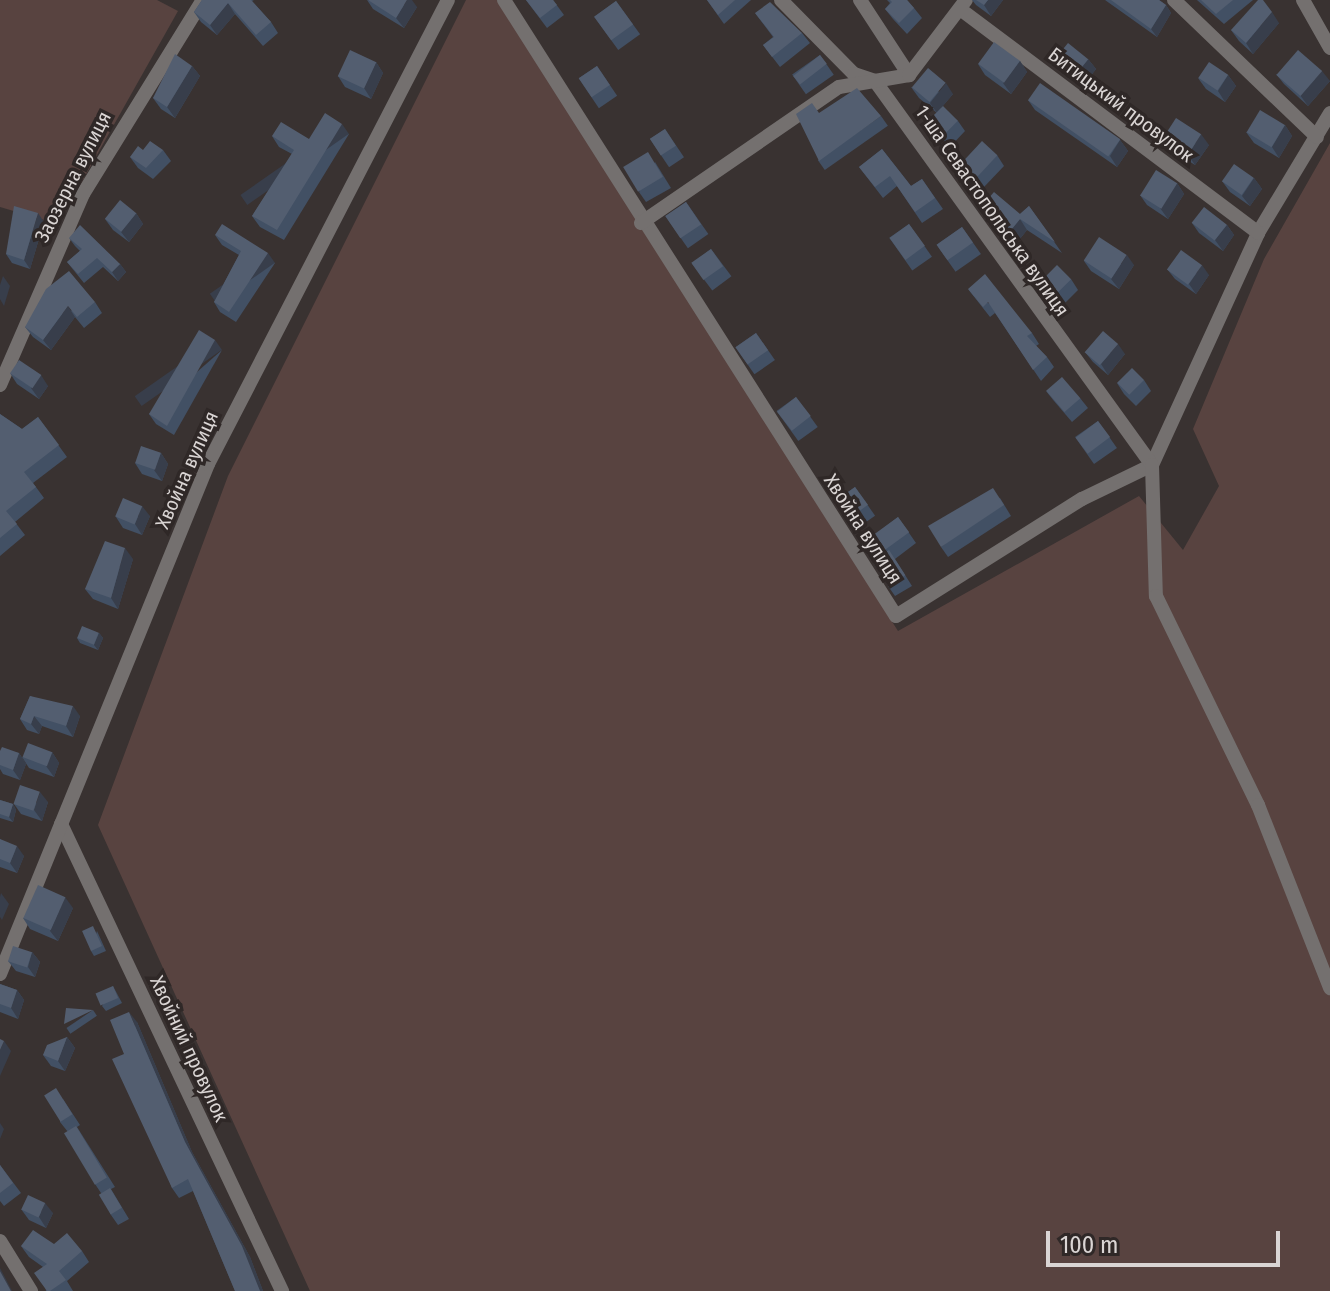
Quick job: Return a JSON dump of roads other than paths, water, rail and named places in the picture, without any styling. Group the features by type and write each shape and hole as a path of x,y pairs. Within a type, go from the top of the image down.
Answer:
{"street":[{"name":"Заозерна вулиця","path":"0,385 83,194 203,0"},
{"name":"Хвойна вулиця","path":"0,974 208,464 448,0"},
{"name":"Хвойна вулиця","path":"504,0 641,223 896,616 1082,499 1152,465"},
{"name":"1-ша Севастопольська вулиця","path":"781,0 854,74 875,81 1152,465"},
{"path":"860,0 909,75"},
{"path":"1174,0 1317,137"},
{"path":"1303,0 1330,48"},
{"path":"641,223 839,87 909,75 963,5"},
{"name":"Битицький провулок","path":"963,5 1258,233"},
{"path":"1330,113 1258,233 1152,465 1156,596 1258,805 1330,988"},
{"name":"Хвойний провулок","path":"61,824 282,1291"},
{"path":"0,1241 31,1291"}]}
